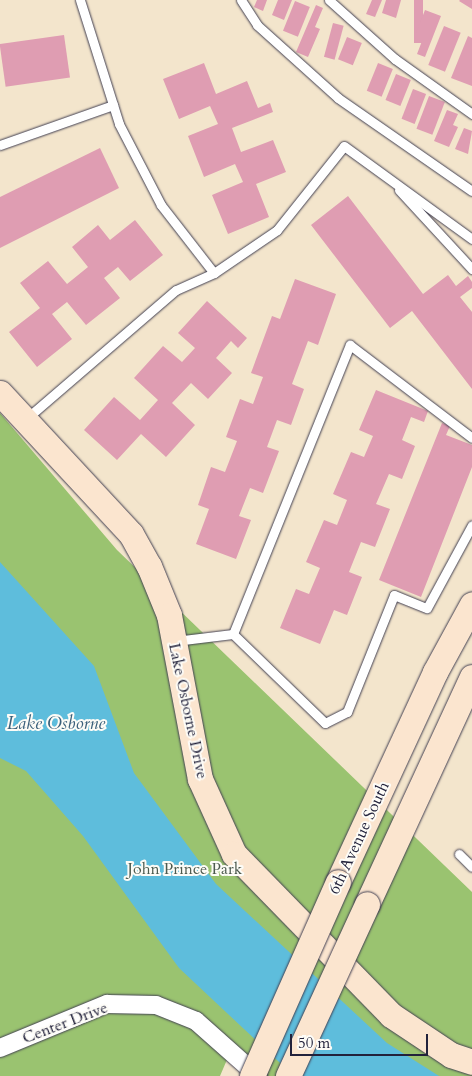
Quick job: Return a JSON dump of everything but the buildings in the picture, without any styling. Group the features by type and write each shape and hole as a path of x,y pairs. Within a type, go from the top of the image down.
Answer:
{"street":[{"name":"Lake Osborne Drive","path":"0,393 131,534 149,566 168,615 200,779 234,854 391,1015 451,1055 472,1062"},
{"name":"6th Avenue South","path":"252,1076 338,882 435,672 472,604"},
{"name":"6th Avenue South","path":"288,1076 472,677"},
{"name":"Center Drive","path":"0,1048 106,1004 156,1005 196,1021 258,1076"}],"lane":[{"path":"80,0 119,124 161,205 214,273"},
{"path":"241,0 257,25 338,98 472,190"},
{"path":"329,0 395,59 472,114"},
{"path":"0,145 113,105"},
{"path":"24,420 176,290 214,273 277,230 344,146 472,239"},
{"path":"385,176 472,269"},
{"path":"233,634 350,345 472,438"},
{"path":"233,634 325,722 347,712 394,595 427,608 472,525"},
{"path":"174,642 233,634"},
{"path":"459,854 472,867"}],"green space":[{"name":"John Prince Park","path":"0,413 117,550 472,892 472,1076 261,1076 232,1048 220,1076 0,1076"}],"water":[{"name":"Lake Osborne","path":"0,562 94,666 134,773 216,884 387,1043 439,1076 294,1076 179,968 83,836 26,771 0,758"}]}
